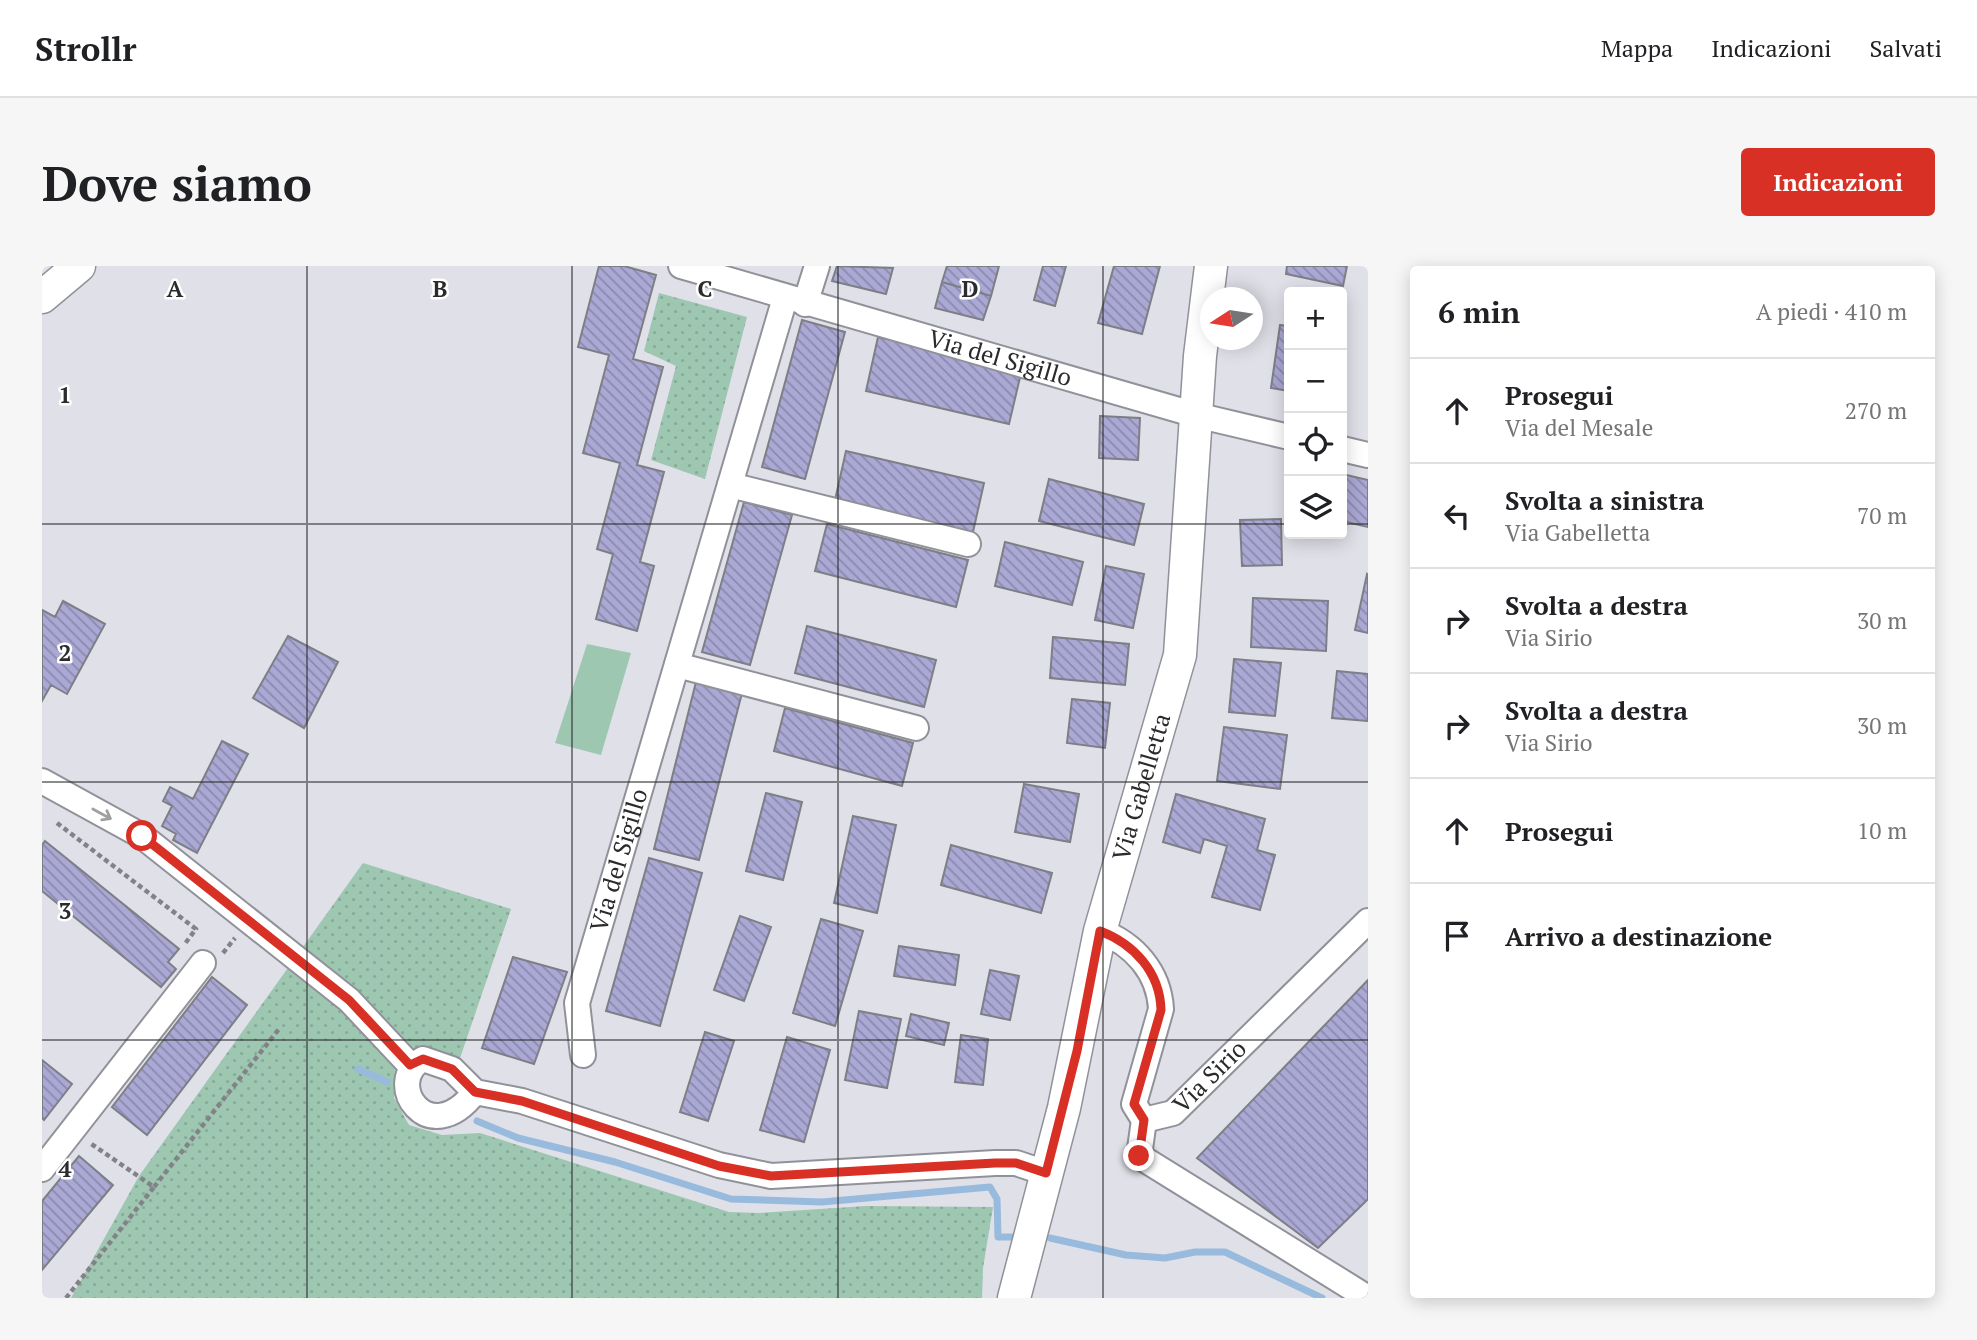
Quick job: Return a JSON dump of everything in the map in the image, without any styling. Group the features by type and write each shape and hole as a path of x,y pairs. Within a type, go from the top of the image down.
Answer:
{"street":[{"path":"42,297 79,266"},
{"name":"Via del Sigillo","path":"681,266 1196,415"},
{"name":"Via del Sigillo","path":"583,1055 576,1003 730,485 795,301 817,266"},
{"name":"Via Gabelletta","path":"1014,1298 1077,1051 1100,931 1180,655 1196,415 1210,266"},
{"path":"1196,415 1284,436"},
{"path":"1347,450 1368,455"},
{"path":"730,485 968,544"},
{"path":"677,665 916,728"},
{"path":"42,781 142,836 349,1000 410,1065"},
{"name":"Via Sirio","path":"1100,931 1116,937 1144,962 1151,971 1160,998 1161,1010 1134,1104 1144,1120 1173,1113 1368,921"},
{"path":"42,1169 204,964"},
{"path":"475,1092 453,1114 441,1117 428,1115 417,1108 410,1098 406,1074 410,1065 423,1059 436,1062 459,1074 475,1092 522,1101 719,1166 771,1176 995,1163 1016,1163 1046,1173"},
{"path":"1144,1120 1139,1156 1368,1298"}],"path":[{"path":"58,823 196,929 183,947 211,969 248,920"},
{"path":"66,1298 279,1029"},
{"path":"72,1132 153,1187"}],"green space":[{"path":"659,293 747,317 705,479 651,460 676,366 644,351"},
{"path":"587,644 631,653 601,755 555,743"},
{"path":"363,863 511,909 459,1061 416,1048 395,1065 394,1098 409,1125 442,1135 480,1133 729,1212 759,1213 866,1206 993,1207 983,1268 982,1298 71,1298 139,1176"}],"building":[{"path":"599,266 624,266 656,275 633,359 663,367 637,465 664,472 640,562 654,566 637,631 596,619 613,554 597,549 620,463 583,453 609,355 578,347"},
{"path":"837,266 893,268 886,294 832,281"},
{"path":"947,266 999,266 991,296 942,282"},
{"path":"1043,266 1066,266 1055,306 1034,300"},
{"path":"1114,266 1160,266 1142,334 1098,323"},
{"path":"1287,266 1347,266 1343,286 1286,274"},
{"path":"942,282 991,296 983,320 935,308"},
{"path":"802,320 845,332 805,479 762,467"},
{"path":"1280,325 1284,325 1284,390 1271,388"},
{"path":"878,337 1022,369 1009,424 866,391"},
{"path":"1100,416 1140,418 1138,460 1099,458"},
{"path":"846,451 984,483 973,532 835,500"},
{"path":"1347,475 1368,480 1368,527 1347,522"},
{"path":"1049,479 1144,504 1134,545 1039,521"},
{"path":"744,502 792,515 750,665 702,652"},
{"path":"1281,519 1282,565 1242,566 1240,520"},
{"path":"827,524 968,560 956,607 815,571"},
{"path":"1005,542 1083,562 1072,605 995,586"},
{"path":"1106,566 1144,574 1133,628 1095,620"},
{"path":"1368,575 1368,633 1355,630"},
{"path":"1253,598 1328,601 1326,651 1251,647"},
{"path":"63,601 105,624 67,694 51,685 42,701 42,610 55,617"},
{"path":"807,626 936,660 924,707 795,673"},
{"path":"288,636 338,662 304,728 253,698"},
{"path":"1053,637 1129,644 1125,685 1050,678"},
{"path":"1234,659 1281,663 1275,716 1229,712"},
{"path":"1337,671 1368,674 1368,721 1332,718"},
{"path":"696,682 742,693 699,860 654,849"},
{"path":"1072,699 1110,703 1105,748 1067,743"},
{"path":"785,708 913,743 902,786 774,751"},
{"path":"1224,727 1287,735 1280,789 1217,781"},
{"path":"222,741 248,754 197,853 173,840 176,834 162,826 172,806 163,801 170,787 193,799"},
{"path":"1024,784 1079,794 1070,842 1015,832"},
{"path":"766,793 802,802 783,880 746,871"},
{"path":"1176,794 1265,819 1257,850 1275,855 1260,910 1212,897 1227,846 1204,839 1200,853 1163,842"},
{"path":"853,816 896,825 877,913 834,903"},
{"path":"45,841 179,949 168,962 176,969 161,987 42,891 42,845"},
{"path":"951,845 1052,873 1041,913 941,885"},
{"path":"649,858 702,873 660,1026 606,1011"},
{"path":"740,916 771,927 744,1001 714,990"},
{"path":"821,919 863,931 835,1026 793,1013"},
{"path":"899,946 959,955 955,985 894,976"},
{"path":"513,957 567,972 534,1064 482,1048"},
{"path":"990,970 1019,976 1010,1020 981,1014"},
{"path":"212,977 247,1005 147,1135 112,1107"},
{"path":"1368,980 1368,1199 1318,1248 1197,1158"},
{"path":"859,1011 901,1019 887,1088 845,1080"},
{"path":"911,1014 949,1023 944,1045 906,1036"},
{"path":"705,1032 734,1041 708,1121 680,1112"},
{"path":"961,1035 988,1039 983,1085 955,1082"},
{"path":"787,1037 830,1050 804,1142 760,1130"},
{"path":"42,1060 72,1084 44,1120 42,1118"},
{"path":"79,1156 113,1185 42,1270 42,1201"}],"waterway":[{"path":"358,1069 387,1082"},
{"path":"477,1121 518,1138 615,1162 731,1199 822,1202 990,1187 997,1199 998,1237 1015,1237"},
{"path":"1050,1238 1126,1255 1165,1258 1195,1252 1225,1252 1322,1298"}],"route":[{"path":"142,836 349,1000 410,1065 423,1059 436,1062 452,1069 467,1081 475,1092 498,1094 522,1101 719,1166 771,1176 995,1163 1016,1163 1046,1173 1077,1051 1100,931 1116,937 1144,962 1157,984 1160,998 1161,1010 1134,1104 1144,1120 1139,1156"}]}
